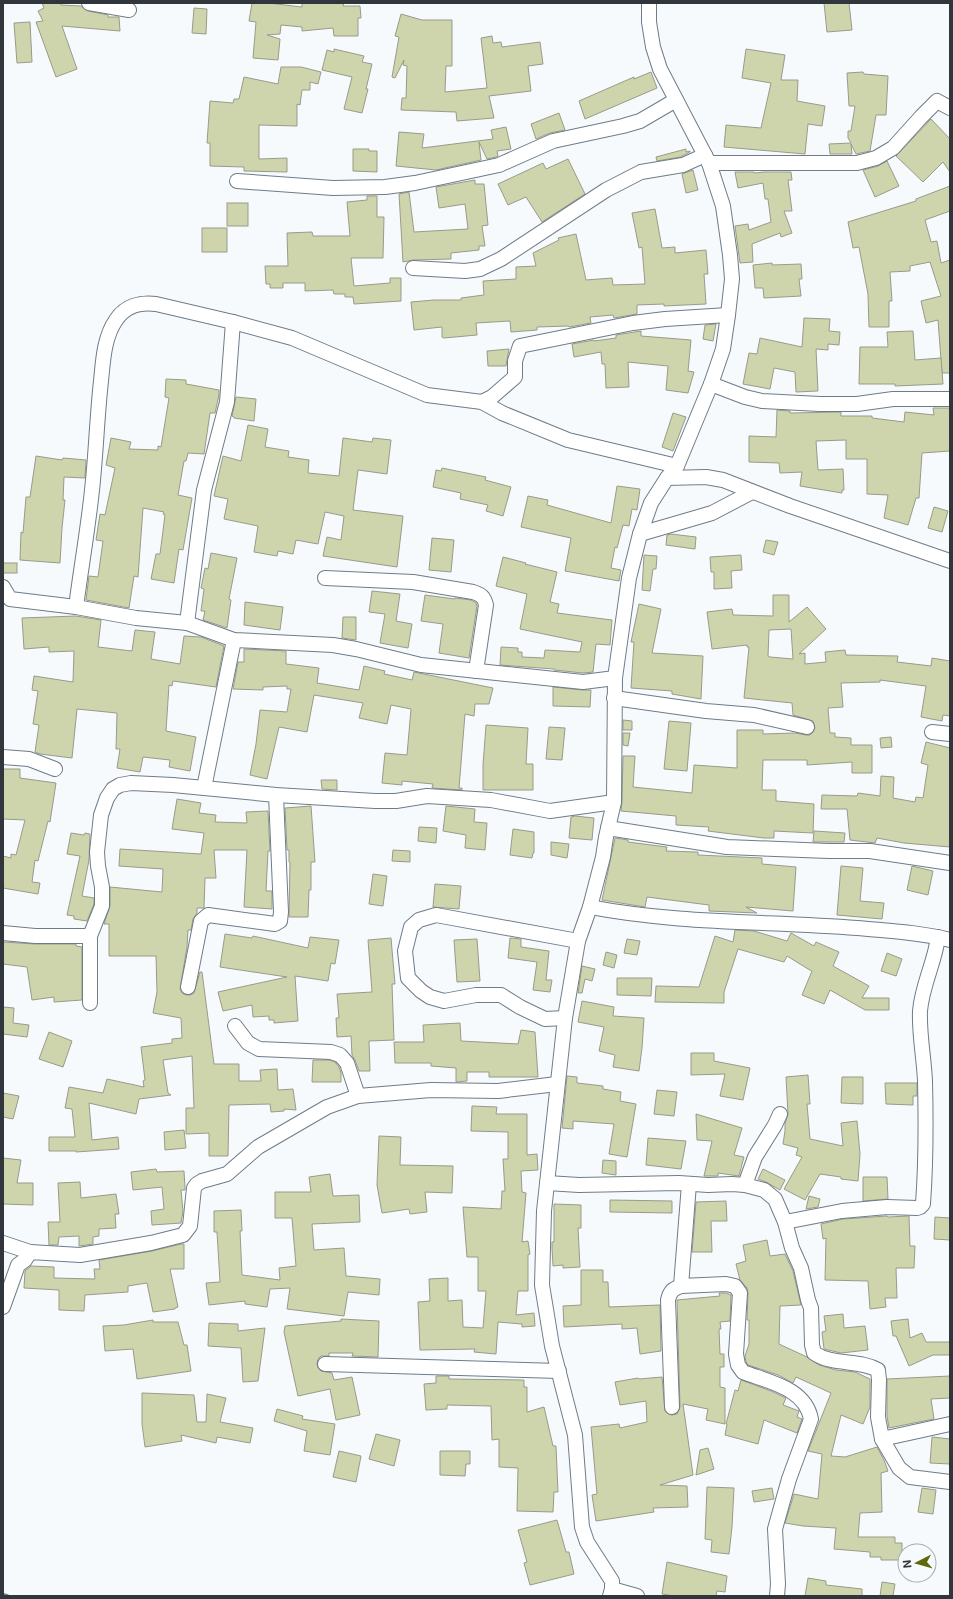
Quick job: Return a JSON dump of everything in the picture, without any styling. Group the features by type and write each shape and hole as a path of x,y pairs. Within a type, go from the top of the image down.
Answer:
{"street":[{"path":"89,3 129,10"},
{"path":"637,1596 611,1592 612,1580 587,1542 582,1527 576,1434 552,1346 542,1285 544,1211 565,1018 578,941 590,907 603,857 614,802 614,678 629,578 640,534 651,503 667,478 677,466 711,384 723,348 732,279 723,206 707,159 660,69 653,47 649,22 649,3"},
{"path":"237,181 333,188 385,187 415,183 499,165 553,141 623,126 640,120 676,100"},
{"path":"413,268 465,271 480,269 501,259 606,190 641,172 683,165 707,159 857,163 867,161 876,158 894,148 937,101 950,108"},
{"path":"76,607 92,490 96,426 104,352 109,332 116,319 125,310 136,304 156,304 233,322 292,338 427,395 482,402 502,413 568,440 677,466"},
{"path":"482,402 492,397 515,377 515,361 520,346 634,323 665,319 728,315"},
{"path":"187,623 204,490 223,424 227,402 233,322"},
{"path":"711,384 745,397 762,401 857,404 893,399 950,398"},
{"path":"667,478 706,477 723,480 752,492 950,561"},
{"path":"640,534 712,513 752,492"},
{"path":"325,578 413,582 474,592 481,595 484,598 486,605 476,671"},
{"path":"3,587 10,599 76,607 136,618 187,623 234,640 333,646 356,649 421,665 583,682 614,678"},
{"path":"204,788 234,640"},
{"path":"614,698 706,711 754,715 807,727"},
{"path":"932,732 950,734"},
{"path":"3,757 29,759 55,769"},
{"path":"90,1003 90,936 102,906 102,887 97,852 101,815 107,798 113,789 120,785 131,783 276,795 375,801 396,801 427,796 491,800 550,811 614,802"},
{"path":"188,987 201,921 208,915 275,924 280,921 282,912 276,795"},
{"path":"608,828 727,847 870,851 950,863"},
{"path":"590,907 615,912 715,922 809,924 923,933 944,938 936,950 922,996 920,1012 925,1103 926,1162 923,1204 920,1208 887,1207 850,1210 785,1222"},
{"path":"565,1018 545,1018 520,1007 501,995 476,995 444,1001 430,997 421,991 408,978 405,952 411,928 419,920 436,915 578,941"},
{"path":"3,933 35,936 90,936"},
{"path":"236,1026 248,1043 259,1049 331,1052 340,1055 347,1063 358,1096"},
{"path":"3,1243 30,1252 80,1255 151,1243 183,1235 190,1226 194,1188 197,1184 202,1181 227,1174 258,1147 327,1107 358,1096 431,1090 498,1091 557,1084"},
{"path":"745,1185 755,1157 775,1125 780,1114"},
{"path":"547,1183 579,1185 745,1185 764,1190 775,1199 785,1222 792,1248 801,1268 811,1308 812,1345 814,1353 822,1358 870,1365 878,1370 878,1417 882,1439 899,1468 910,1477 950,1482"},
{"path":"681,1286 689,1184"},
{"path":"3,1307 18,1265 30,1252"},
{"path":"672,1407 668,1300 670,1293 674,1288 681,1286 726,1284 735,1286 740,1292 736,1354 738,1365 743,1372 791,1390 804,1401 811,1419 789,1479 775,1530 778,1584 777,1596"},
{"path":"326,1364 559,1371"},
{"path":"882,1439 950,1424"}],"building":[{"path":"42,3 61,3 61,5 81,6 88,11 108,15 108,17 119,17 120,31 62,26 77,69 56,77 36,22 43,21 38,11 44,8"},
{"path":"252,3 268,3 302,7 302,3 344,3 343,6 360,6 361,18 358,18 358,36 334,36 333,28 302,31 302,27 281,25 280,34 267,35 280,39 278,60 253,58 256,22 249,21"},
{"path":"824,3 849,3 852,30 827,32"},
{"path":"194,8 207,9 206,34 192,33"},
{"path":"401,14 422,20 452,20 452,66 446,66 445,92 487,88 481,38 492,36 493,43 501,42 502,47 540,42 543,64 528,66 531,91 489,96 494,118 457,121 456,112 401,110 402,98 406,98 407,66 403,65 404,60 395,78 392,77 399,37 395,36"},
{"path":"30,22 32,62 17,63 14,23"},
{"path":"334,49 364,56 362,62 372,64 362,113 344,109 352,77 322,70 327,50 334,52"},
{"path":"746,49 785,55 781,80 798,80 797,101 825,106 822,126 808,124 805,154 724,147 726,125 761,128 771,83 742,78"},
{"path":"281,67 301,67 321,72 318,84 310,82 310,90 302,90 300,105 297,104 297,126 259,125 259,159 287,158 287,172 244,171 244,167 210,166 210,143 207,143 210,101 233,103 234,99 239,99 244,77 278,84"},
{"path":"651,72 657,88 585,119 579,101 634,77 634,79"},
{"path":"863,72 864,74 888,76 886,115 876,115 870,151 856,154 851,144 852,154 830,154 829,144 851,143 848,138 848,131 851,131 855,106 849,106 847,73"},
{"path":"559,113 565,130 550,133 536,139 531,124"},
{"path":"931,119 950,139 950,172 943,162 923,182 896,156"},
{"path":"506,127 511,149 497,151 498,156 496,157 487,159 479,142 481,160 436,170 396,166 399,132 424,134 422,148 493,139 491,130"},
{"path":"353,149 369,149 369,151 377,151 377,172 353,171"},
{"path":"686,149 686,152 690,152 680,157 657,161 656,157"},
{"path":"568,159 585,194 542,222 526,197 508,205 498,184 543,163 546,169"},
{"path":"887,161 899,186 875,197 863,170 878,166"},
{"path":"693,170 698,190 686,193 682,174"},
{"path":"735,172 791,172 792,180 788,180 792,211 784,211 792,233 781,237 780,233 752,244 753,262 740,263 735,226 748,224 749,230 771,222 768,199 765,199 763,183 738,188"},
{"path":"475,180 475,184 484,184 488,225 482,226 485,246 479,246 479,250 451,253 451,259 413,260 403,262 399,194 409,192 414,232 468,229 465,204 439,208 436,187"},
{"path":"950,186 950,211 925,220 931,242 937,241 941,263 950,260 950,373 942,373 938,320 926,323 921,301 941,296 930,262 910,266 910,271 890,272 892,301 889,301 889,327 869,327 868,294 859,247 853,248 848,222 916,201 916,199"},
{"path":"367,196 377,196 377,217 384,217 383,258 351,258 354,286 390,283 390,278 401,278 401,301 354,304 353,297 345,297 345,294 334,294 333,290 305,291 305,283 283,283 283,288 270,288 270,284 266,284 265,266 288,266 287,233 312,232 313,236 350,236 347,202 367,200"},
{"path":"227,203 248,203 248,226 227,226"},
{"path":"655,209 662,248 675,247 675,253 706,250 708,274 704,274 706,304 664,306 664,304 637,305 637,314 614,318 613,315 590,317 591,323 569,327 537,327 537,330 511,332 510,321 476,323 477,335 444,338 442,337 442,327 414,330 411,302 461,300 461,298 484,295 483,281 516,279 516,267 536,266 533,253 559,240 558,238 576,234 586,280 612,278 613,285 645,284 642,247 639,248 632,213"},
{"path":"202,228 227,228 227,252 202,252"},
{"path":"772,263 772,265 801,264 802,279 799,279 801,296 764,298 763,288 755,288 753,265"},
{"path":"804,318 830,319 829,331 840,332 839,345 828,344 828,350 816,349 818,391 796,392 795,372 774,368 770,389 743,384 749,353 757,354 760,338 802,347"},
{"path":"716,324 713,341 703,339 705,325"},
{"path":"641,331 641,336 691,340 688,371 694,372 688,393 666,390 668,366 628,362 629,387 606,388 605,364 602,364 601,352 574,357 572,344 616,338 616,335"},
{"path":"913,331 915,360 941,358 943,384 895,386 895,384 859,384 860,347 888,347 887,332"},
{"path":"509,349 506,366 488,366 487,351"},
{"path":"166,379 186,380 186,384 219,390 215,413 210,413 204,454 188,453 186,461 184,461 178,495 192,498 183,550 179,549 174,583 151,579 156,554 160,554 165,515 163,514 164,512 143,508 138,577 134,576 129,608 86,600 89,576 98,577 103,541 96,540 100,514 105,515 115,468 106,465 111,438 131,442 129,449 158,450 158,446 161,447 169,398 165,397"},
{"path":"236,397 256,399 254,421 234,418 232,416"},
{"path":"933,408 950,408 950,451 922,453 919,498 916,498 908,525 884,518 888,495 867,494 867,459 846,459 846,440 816,441 818,470 843,469 844,490 842,490 842,493 800,486 802,472 780,473 779,463 749,462 749,436 776,437 777,410 790,411 790,413 841,412 841,416 872,416 872,418 904,422 905,412 934,415"},
{"path":"673,413 686,417 673,451 662,447"},
{"path":"248,425 268,429 265,447 289,451 288,457 309,460 308,473 339,476 343,438 372,442 373,438 391,440 387,474 358,470 353,510 403,516 397,567 323,556 327,537 341,540 344,516 325,512 318,544 296,540 293,554 278,551 277,556 254,552 258,526 224,519 228,499 214,496 223,456 241,461"},
{"path":"36,456 62,460 63,458 86,460 85,478 64,477 63,500 65,500 60,563 20,560 21,532 23,533 26,497 30,497"},
{"path":"442,468 486,477 485,480 511,487 503,516 486,511 488,505 460,499 461,493 433,487 436,470 441,471"},
{"path":"617,486 640,489 637,510 632,509 629,526 623,525 617,548 615,547 611,568 621,570 619,581 565,571 571,538 521,527 528,496 548,500 547,505 611,523"},
{"path":"934,507 948,511 942,532 928,528"},
{"path":"671,534 696,537 695,549 666,545 667,535"},
{"path":"432,538 454,540 451,572 429,570"},
{"path":"766,540 778,542 774,555 763,552"},
{"path":"211,553 237,558 229,599 231,600 227,628 203,620 205,611 201,611 204,589 201,588 205,568 208,569"},
{"path":"644,555 657,556 656,569 653,569 650,591 642,590"},
{"path":"741,555 742,570 731,571 732,588 714,589 714,572 711,572 710,557"},
{"path":"503,557 557,572 550,602 559,604 557,613 612,620 610,645 596,644 593,672 583,673 500,665 501,647 518,648 518,652 522,652 522,657 544,658 545,650 580,652 582,642 520,629 527,594 496,586"},
{"path":"3,563 17,563 17,573 3,573"},
{"path":"372,591 400,594 396,621 412,624 408,648 380,643 385,614 369,612"},
{"path":"425,595 471,600 476,603 477,606 469,658 439,653 443,624 421,621"},
{"path":"773,595 789,595 789,622 807,607 826,629 799,654 805,653 805,664 826,662 825,652 845,650 846,655 898,656 897,662 931,666 932,658 950,661 950,716 943,715 942,721 921,717 926,686 880,680 880,682 841,683 843,707 828,708 830,733 835,733 835,737 851,738 851,745 872,745 872,773 852,773 852,762 807,765 807,760 763,760 762,790 776,790 776,801 814,804 813,833 774,831 774,838 764,838 708,831 709,827 676,825 676,816 621,811 623,756 635,756 633,787 692,793 694,765 737,768 737,730 763,730 763,734 795,733 810,735 813,732 815,728 813,721 793,715 792,703 744,698 749,647 747,647 747,645 712,649 707,612 732,609 733,615 773,616","holes":["791,629 793,659 768,656 769,630"]},
{"path":"245,602 283,607 280,630 244,625"},
{"path":"639,604 661,609 652,653 703,656 701,699 672,694 672,691 631,688 634,642 631,642"},
{"path":"76,616 101,620 98,647 132,651 135,630 155,632 151,659 180,664 184,636 201,637 224,646 216,687 173,681 172,686 169,685 166,731 196,737 190,771 169,767 170,760 143,757 140,772 117,768 120,749 116,749 117,713 77,709 72,758 35,752 39,725 33,724 38,691 32,690 34,676 73,682 74,651 49,652 49,647 24,649 22,618"},
{"path":"343,617 356,617 356,640 342,638"},
{"path":"244,649 286,651 286,664 319,668 317,683 359,690 364,666 385,671 384,674 412,680 414,672 493,688 489,704 475,704 474,716 465,714 459,788 462,788 462,790 432,788 433,784 402,781 402,785 382,783 385,753 407,755 411,709 391,705 387,724 359,718 363,703 314,695 307,732 279,727 267,779 250,775 256,744 260,710 287,712 291,689 287,689 287,686 263,687 263,690 233,689 238,662 244,662"},
{"path":"553,687 591,690 590,707 553,706"},
{"path":"623,720 632,721 632,730 623,730"},
{"path":"669,721 691,723 687,771 664,769"},
{"path":"486,725 528,728 526,764 533,764 533,790 483,790"},
{"path":"549,727 565,728 562,760 546,759"},
{"path":"623,733 630,733 628,746 623,745"},
{"path":"891,737 892,747 881,748 880,738"},
{"path":"926,742 950,748 950,847 904,843 877,838 875,843 850,840 847,809 821,809 822,795 857,796 858,793 880,796 881,776 894,777 893,798 915,802 916,797 923,798 928,765 921,763"},
{"path":"3,769 20,769 20,778 56,783 50,822 48,821 38,861 35,860 32,882 40,883 38,894 3,888 3,856 11,858 11,854 16,855 25,820 3,819"},
{"path":"321,780 337,780 337,790 322,789"},
{"path":"177,799 201,803 199,813 216,815 215,822 247,823 246,812 268,811 270,851 268,851 266,891 272,891 272,909 244,907 247,850 214,850 216,878 205,878 204,908 197,908 197,913 193,919 191,930 188,930 187,947 180,989 182,993 186,995 194,993 200,972 202,972 214,1064 239,1064 239,1081 261,1081 260,1070 277,1069 278,1090 293,1089 296,1110 284,1109 284,1111 271,1112 270,1104 229,1105 228,1156 209,1156 209,1133 186,1134 186,1108 194,1108 192,1056 163,1060 168,1093 171,1095 139,1099 136,1114 89,1103 92,1140 118,1137 119,1149 76,1152 49,1151 49,1137 75,1137 72,1109 65,1108 69,1087 103,1093 107,1079 144,1087 143,1081 145,1080 141,1047 172,1043 172,1039 182,1038 181,1018 153,1013 157,992 156,956 109,956 109,924 104,924 110,906 110,887 162,892 163,869 119,866 120,849 201,854 204,833 172,829"},
{"path":"311,806 315,862 311,862 311,890 309,890 308,917 289,917 290,862 289,850 287,850 285,808"},
{"path":"446,806 475,809 474,822 487,823 485,850 465,848 466,835 443,831"},
{"path":"571,817 594,818 592,840 569,838"},
{"path":"419,827 437,828 436,843 418,841"},
{"path":"513,829 534,832 534,853 532,858 510,855"},
{"path":"814,831 845,833 844,842 813,842"},
{"path":"71,833 84,835 85,833 90,834 89,860 82,896 94,898 94,904 87,921 74,919 74,916 67,915 80,856 67,854"},
{"path":"615,838 628,840 628,842 667,847 666,851 698,852 698,855 762,858 762,864 796,867 793,911 746,907 757,913 709,911 709,905 647,897 645,907 602,900"},
{"path":"551,842 569,844 567,858 551,855"},
{"path":"393,850 410,851 410,862 392,861"},
{"path":"841,866 863,868 860,901 884,903 882,919 837,915"},
{"path":"912,866 933,871 928,895 907,890"},
{"path":"373,874 387,876 383,906 369,904"},
{"path":"435,884 461,886 459,909 433,907"},
{"path":"735,930 754,931 787,941 791,933 814,946 816,942 839,952 833,966 869,986 862,998 889,998 889,1010 865,1010 830,990 824,1004 802,995 812,971 787,956 784,962 738,949 724,992 724,1003 655,1002 656,986 699,987 715,936 733,942"},
{"path":"225,934 252,938 253,936 308,948 310,937 339,940 335,964 331,963 328,981 295,976 298,1021 274,1023 274,1020 269,1020 269,1016 253,1017 252,1005 223,1011 218,992 287,977 220,967"},
{"path":"391,938 395,984 392,984 394,1040 369,1041 370,1071 359,1071 352,1055 351,1036 337,1037 336,1018 339,1018 337,994 372,992 368,940"},
{"path":"510,938 521,939 521,947 549,951 546,980 552,980 550,992 533,990 537,962 508,958"},
{"path":"477,939 480,981 457,982 454,940"},
{"path":"627,939 640,941 637,955 624,953"},
{"path":"3,942 76,944 76,946 82,947 82,1000 54,1002 54,997 32,1000 27,967 3,964"},
{"path":"606,952 617,955 614,968 603,965"},
{"path":"887,953 902,959 896,976 881,971"},
{"path":"582,966 595,969 592,981 585,979 582,993 578,993"},
{"path":"617,978 652,978 651,996 617,995"},
{"path":"582,1001 614,1007 613,1016 644,1018 639,1071 613,1067 615,1055 599,1051 604,1027 578,1022"},
{"path":"3,1007 14,1008 13,1023 29,1025 27,1037 3,1034"},
{"path":"460,1023 461,1041 518,1044 521,1030 535,1032 538,1077 489,1077 489,1072 467,1072 467,1081 456,1082 456,1068 431,1066 431,1063 395,1063 394,1042 424,1042 423,1025"},
{"path":"49,1032 72,1041 63,1067 39,1059"},
{"path":"691,1053 714,1053 714,1061 750,1068 743,1100 720,1096 725,1074 691,1075"},
{"path":"313,1060 329,1060 335,1062 341,1073 341,1082 312,1082"},
{"path":"808,1075 810,1104 807,1104 810,1139 843,1146 841,1123 857,1121 860,1154 858,1181 820,1174 805,1200 784,1189 802,1157 796,1155 798,1148 783,1144 785,1124 788,1114 786,1077"},
{"path":"567,1076 577,1077 577,1083 603,1086 603,1089 621,1092 620,1101 636,1104 627,1157 609,1154 614,1124 573,1121 573,1129 562,1128"},
{"path":"842,1077 863,1077 863,1104 841,1103"},
{"path":"885,1083 917,1083 917,1096 913,1096 913,1105 886,1104"},
{"path":"657,1090 677,1092 674,1116 654,1114"},
{"path":"3,1093 19,1096 13,1119 3,1117"},
{"path":"472,1106 497,1107 496,1114 527,1114 527,1155 537,1154 538,1170 521,1171 522,1192 526,1193 522,1242 528,1241 530,1254 528,1255 528,1291 518,1291 516,1315 534,1313 535,1326 522,1327 522,1324 498,1322 496,1354 474,1352 475,1349 420,1350 418,1302 430,1301 429,1279 448,1278 448,1301 462,1300 463,1327 483,1328 486,1291 478,1291 478,1257 467,1257 463,1207 501,1209 502,1191 505,1191 503,1159 508,1159 508,1132 471,1131"},
{"path":"696,1114 742,1128 734,1155 744,1157 739,1176 718,1173 718,1176 704,1176 712,1141 697,1140"},
{"path":"184,1130 186,1148 165,1150 164,1132"},
{"path":"379,1136 401,1137 400,1165 453,1166 452,1193 425,1192 427,1212 410,1214 409,1209 382,1213 377,1185"},
{"path":"648,1138 686,1141 681,1169 646,1165"},
{"path":"3,1158 21,1160 17,1183 33,1183 33,1205 3,1204"},
{"path":"603,1160 616,1161 616,1175 602,1173"},
{"path":"156,1169 157,1172 184,1171 185,1190 181,1190 183,1211 181,1223 152,1225 151,1211 164,1209 162,1187 133,1190 131,1172"},
{"path":"763,1169 785,1180 780,1190 758,1179"},
{"path":"330,1174 333,1196 359,1195 360,1222 312,1224 314,1250 344,1248 346,1276 380,1279 379,1295 348,1292 344,1316 287,1309 290,1288 270,1289 267,1307 245,1304 245,1301 209,1305 206,1283 220,1282 217,1232 214,1232 214,1211 241,1210 242,1231 240,1231 242,1275 280,1280 279,1268 296,1266 292,1218 275,1218 275,1192 311,1192 309,1177"},
{"path":"863,1177 887,1177 888,1199 863,1201"},
{"path":"80,1182 81,1198 116,1194 119,1214 115,1214 116,1228 99,1229 99,1236 93,1237 93,1244 79,1246 79,1236 59,1237 58,1245 49,1245 48,1222 60,1222 58,1183"},
{"path":"809,1196 820,1199 818,1207 806,1209"},
{"path":"610,1200 672,1201 672,1213 610,1212"},
{"path":"726,1201 727,1221 711,1221 712,1252 692,1252 696,1202"},
{"path":"554,1204 581,1205 581,1228 578,1228 580,1267 563,1268 563,1265 553,1266 552,1242 554,1242"},
{"path":"909,1216 910,1246 915,1246 914,1268 896,1268 897,1298 885,1298 886,1307 870,1309 868,1281 825,1280 826,1238 823,1239 821,1224 843,1219"},
{"path":"935,1217 950,1218 950,1240 934,1239"},
{"path":"767,1240 770,1256 785,1254 793,1271 801,1305 780,1306 779,1344 807,1357 819,1365 836,1370 855,1372 870,1379 870,1407 863,1424 841,1415 831,1456 845,1457 877,1447 888,1471 881,1473 882,1512 860,1513 858,1537 895,1537 895,1543 897,1543 897,1560 881,1560 881,1557 870,1557 870,1552 834,1549 836,1528 803,1526 785,1523 794,1494 818,1499 822,1454 808,1451 831,1393 796,1377 793,1383 778,1375 748,1365 746,1362 745,1356 749,1344 749,1320 747,1320 748,1293 747,1288 740,1280 736,1264 746,1261 743,1245"},
{"path":"184,1244 184,1269 170,1269 178,1307 175,1309 153,1312 147,1283 128,1286 128,1292 85,1295 84,1311 59,1310 59,1290 24,1288 25,1271 31,1266 54,1267 54,1278 95,1279 94,1269 100,1269 99,1260 152,1251"},
{"path":"581,1270 603,1270 603,1282 608,1282 609,1307 660,1305 661,1351 640,1354 637,1328 622,1329 622,1324 564,1327 563,1306 581,1305"},
{"path":"719,1293 731,1295 730,1321 720,1322 721,1329 719,1329 720,1354 724,1354 724,1367 720,1367 720,1387 725,1388 725,1424 706,1420 708,1409 683,1404 693,1475 660,1485 687,1486 688,1507 653,1508 654,1512 596,1521 592,1495 597,1494 591,1427 619,1424 620,1428 647,1422 646,1401 620,1405 615,1382 638,1378 662,1377 665,1411 672,1415 677,1414 680,1407 677,1300 720,1296"},
{"path":"843,1314 844,1328 865,1326 868,1350 841,1353 824,1349 822,1332 826,1331 824,1316"},
{"path":"341,1319 379,1321 378,1357 352,1356 353,1353 329,1353 329,1356 321,1356 318,1359 318,1368 321,1371 332,1373 334,1380 352,1377 360,1415 336,1420 330,1389 298,1396 284,1332 285,1326 341,1321"},
{"path":"908,1319 910,1338 922,1333 926,1342 950,1342 950,1355 933,1355 909,1366 896,1336 893,1336 891,1321"},
{"path":"153,1320 153,1322 178,1322 184,1345 187,1345 191,1371 137,1379 133,1349 105,1351 103,1326 124,1325"},
{"path":"209,1323 238,1324 238,1331 265,1328 258,1381 243,1382 241,1348 208,1346"},
{"path":"436,1376 449,1376 449,1379 524,1380 524,1387 527,1387 527,1412 544,1407 553,1446 556,1446 558,1492 554,1492 553,1512 517,1511 518,1468 499,1467 499,1439 492,1440 491,1406 447,1405 447,1409 426,1410 424,1384 436,1383"},
{"path":"950,1376 950,1398 931,1399 934,1419 889,1428 887,1416 887,1379"},
{"path":"741,1380 786,1398 783,1405 799,1411 797,1417 802,1419 797,1433 764,1420 758,1444 725,1435 726,1424 735,1390 738,1391"},
{"path":"142,1393 194,1395 197,1422 206,1422 207,1394 226,1398 220,1422 253,1428 250,1443 217,1437 216,1443 181,1435 182,1441 145,1447 142,1424"},
{"path":"277,1409 303,1416 302,1419 335,1424 330,1455 304,1451 307,1431 274,1421"},
{"path":"376,1434 400,1440 394,1466 369,1459"},
{"path":"932,1437 950,1439 950,1464 930,1463"},
{"path":"708,1448 714,1469 696,1475 700,1450"},
{"path":"339,1451 361,1456 356,1482 333,1477"},
{"path":"440,1451 470,1451 470,1464 466,1464 465,1476 440,1475"},
{"path":"707,1487 734,1488 729,1554 711,1552 712,1540 705,1539"},
{"path":"772,1488 774,1499 754,1502 752,1491"},
{"path":"922,1488 936,1490 933,1514 918,1512"},
{"path":"557,1520 566,1552 569,1552 574,1574 530,1585 524,1563 527,1562 518,1530"},
{"path":"667,1562 727,1576 725,1592 717,1591 716,1596 674,1596 662,1594"},
{"path":"808,1578 826,1581 826,1585 862,1589 862,1596 805,1596"},
{"path":"882,1582 895,1584 893,1596 880,1596"}],"waterway":[{"path":"3,1595 7,1596"}]}
